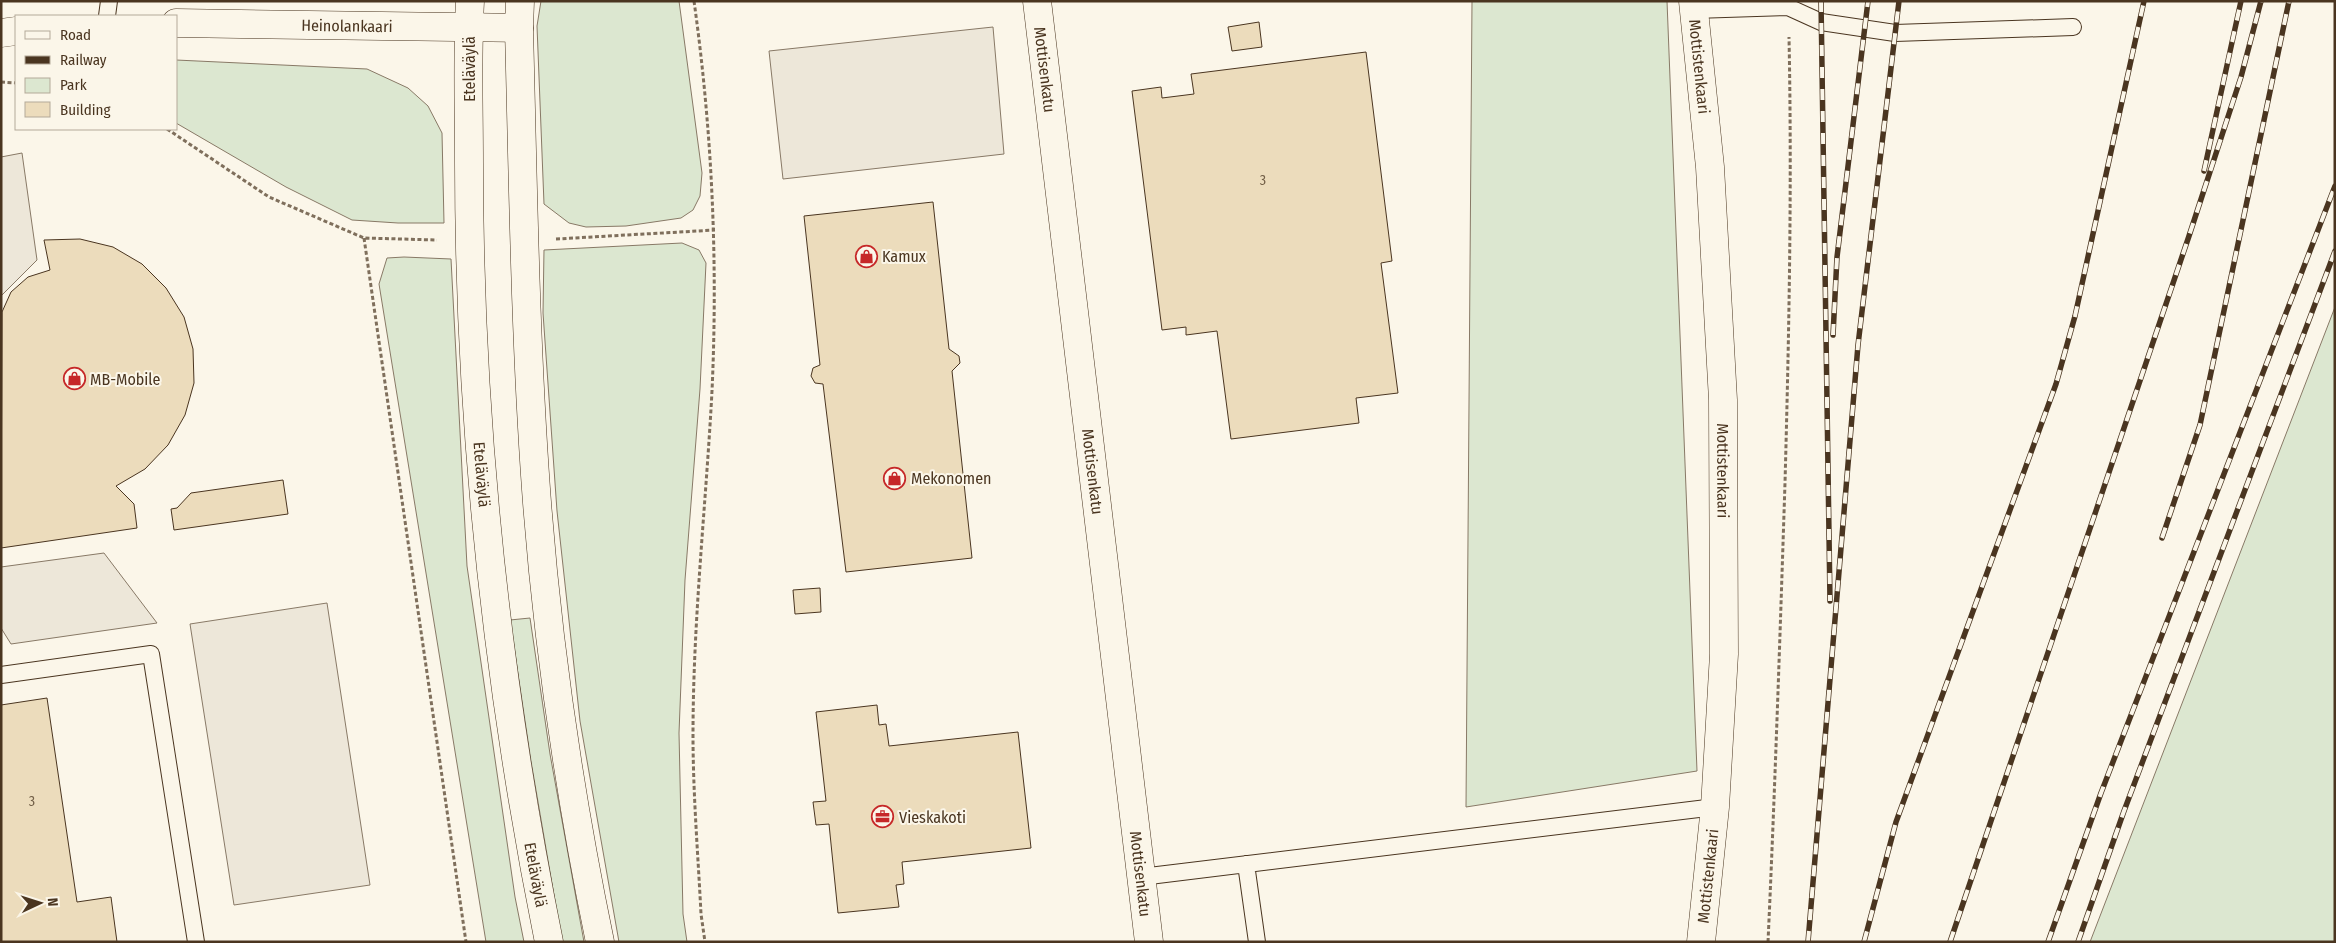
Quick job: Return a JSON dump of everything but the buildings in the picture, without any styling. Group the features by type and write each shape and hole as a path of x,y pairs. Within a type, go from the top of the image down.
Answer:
{"main road":[{"name":"Mottisenkatu","path":"1037,1 1149,942"},
{"name":"Mottistenkaari","path":"1693,6 1710,167 1723,400 1724,654 1715,807 1701,942"},
{"name":"Eteläväylä","path":"470,14 470,286 474,378 498,636 532,856 549,942"},
{"name":"Heinolankaari","path":"178,24 519,14"},
{"path":"519,14 525,273 536,490 564,749 600,942"},
{"path":"1,33 15,31"}],"lane":[{"path":"107,15 109,1"},
{"path":"1693,6 1788,7 1821,22 1895,33 2073,27"},
{"path":"1,675 151,654 196,942"},
{"path":"1141,877 1715,807"},
{"path":"1246,864 1257,942"}],"path":[{"path":"694,1 702,62 715,230 712,389 699,582 693,734 701,914 705,942"},
{"path":"1768,942 1779,705 1787,394 1791,153 1788,7"},
{"path":"1,82 15,83"},
{"path":"169,130 269,196 364,238 442,240"},
{"path":"555,239 715,230"},
{"path":"364,238 466,942"}],"green space":[{"path":"541,1 679,1 702,173 700,196 693,210 681,218 626,226 586,227 569,223 544,204 537,26"},
{"path":"1472,1 1667,1 1697,771 1466,807"},
{"path":"178,60 367,69 408,88 428,106 442,133 444,223 352,220 286,187 178,124"},
{"path":"682,243 699,250 706,263 700,389 685,580 679,733 683,914 687,942 619,942 580,721 557,511 543,313 544,250"},
{"path":"387,258 451,259 467,566 515,897 524,942 486,942 379,284"},
{"path":"2335,307 2335,942 2090,942"},
{"path":"530,618 550,754 584,942 562,942 531,761 510,620"}],"shaded area":[{"path":"993,27 1004,154 783,179 769,51"},
{"path":"22,153 37,260 1,296 1,157"},
{"path":"104,553 157,623 11,644 1,628 1,567"},
{"path":"327,603 370,885 234,905 190,624"}],"railway":[{"path":"1821,1 1830,601"},
{"path":"1833,335 1837,257 1868,1"},
{"path":"1808,942 1858,345 1899,1"},
{"path":"1864,942 1896,822 2056,384 2075,316 2144,1"},
{"path":"2204,171 2241,1"},
{"path":"1950,942 2189,236 2241,77 2261,1"},
{"path":"2162,538 2200,425 2289,1"},
{"path":"2048,942 2101,793 2335,186"},
{"path":"2078,942 2124,811 2335,251"}],"place":[{"name":"Kamux","path":"866,256"},
{"name":"MB-Mobile","path":"74,379"},
{"name":"Mekonomen","path":"895,478"},
{"name":"Vieskakoti","path":"883,817"}]}
